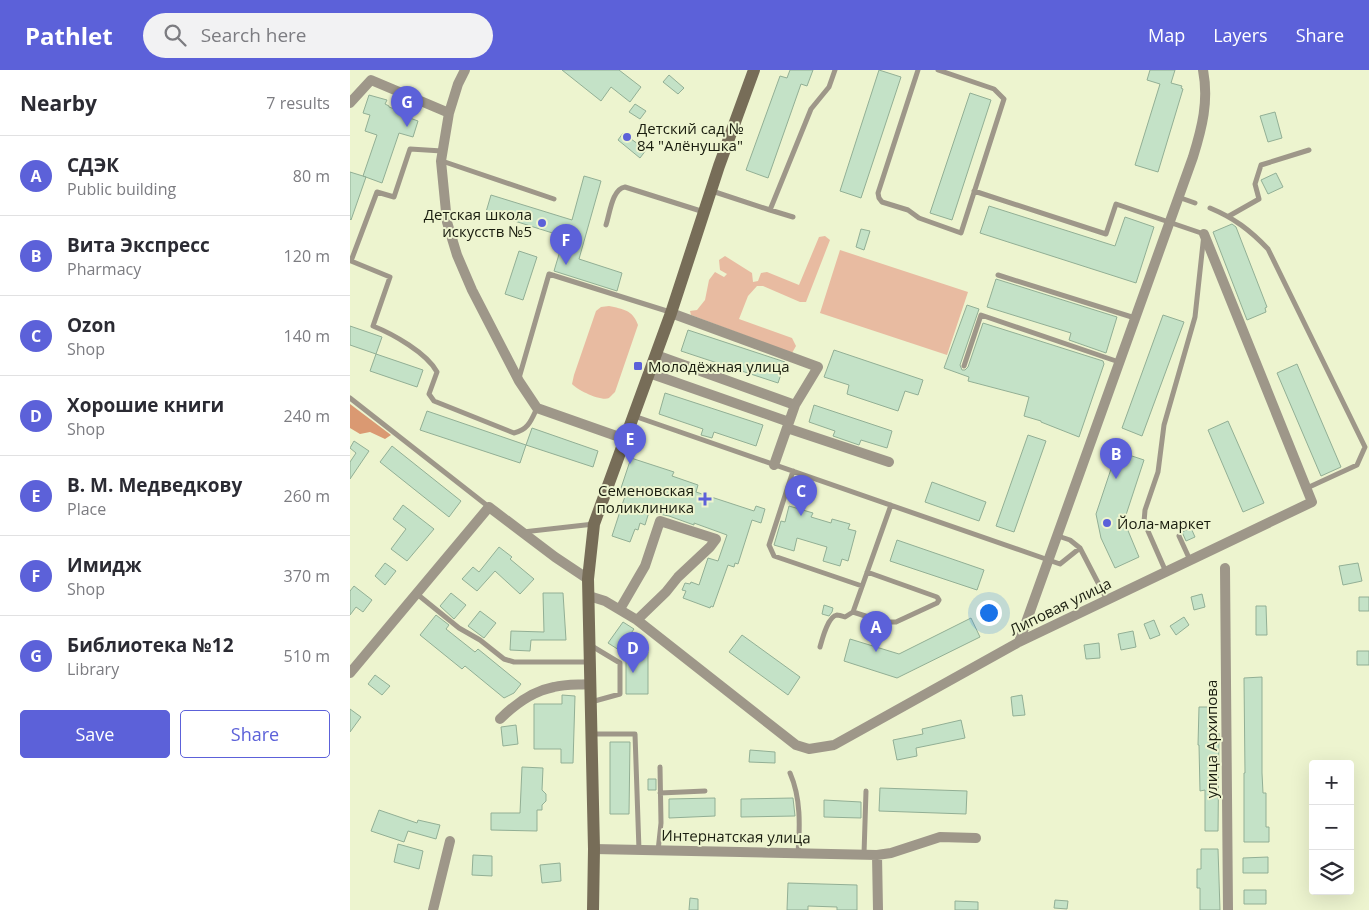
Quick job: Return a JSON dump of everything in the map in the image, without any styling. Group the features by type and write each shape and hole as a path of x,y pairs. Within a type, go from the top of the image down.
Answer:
{"street":[{"path":"465,70 458,84 449,113 442,156 448,222 457,255 472,290 519,381 537,408 625,439"},
{"path":"593,910 594,849 588,579 594,524 671,313 754,70"},
{"path":"1019,642 1050,560 1203,124 1206,99 1202,70"},
{"path":"350,103 371,80 449,113"},
{"path":"1204,234 1307,488"},
{"path":"671,313 818,367 795,405 774,465"},
{"path":"656,355 795,405"},
{"path":"649,373 889,462"},
{"name":"Липовая улица","path":"589,596 605,601 637,620 796,745 809,748 834,745 1019,642 1312,502 1307,488"},
{"path":"350,673 489,507 588,579"},
{"path":"620,609 645,566 660,521 716,539 637,620"},
{"name":"улица Архипова","path":"1225,568 1228,910"},
{"path":"500,719 511,708 532,695 554,687 590,684"},
{"name":"Интернатская улица","path":"594,849 877,854 892,853 923,841 940,837 976,838"},
{"path":"433,910 450,841"},
{"path":"877,854 878,910"}],"lane":[{"path":"770,210 811,109 829,87 834,70"},
{"path":"918,70 878,193 879,198 882,202 908,210 919,218 961,232 1004,99 994,89 938,70"},
{"path":"537,408 523,432 514,433 434,401 429,394 437,372 432,363 393,335 373,326 390,277 351,261 377,192 394,196 410,149 442,156 554,199"},
{"path":"1229,216 1259,200 1254,184 1261,165 1309,150"},
{"path":"606,225 616,192 620,188 625,187 705,212"},
{"path":"712,191 794,217"},
{"path":"974,191 1106,234 1116,204 1204,234 1196,317 1164,425 1158,472 1145,510 1144,522 1166,572"},
{"path":"1178,197 1195,203"},
{"path":"1210,208 1229,216 1255,236 1268,250 1365,446 1357,465 1307,488"},
{"path":"519,381 548,274 671,313"},
{"path":"998,275 1135,318"},
{"path":"964,366 981,315 1119,362"},
{"path":"350,398 489,507"},
{"path":"634,416 1050,560 1062,563 1080,548"},
{"path":"793,472 769,545 774,556 862,586"},
{"path":"820,647 832,617 836,615 845,617 853,612 890,505"},
{"path":"522,532 594,524"},
{"path":"1058,536 1070,540 1080,548 1107,600"},
{"path":"1179,536 1190,560"},
{"path":"853,612 884,622 896,622 937,603 939,600 937,597 867,572"},
{"path":"417,594 459,628 480,640 504,659 514,662 590,662"},
{"path":"590,645 620,663 620,694 590,702"},
{"path":"591,734 635,734 639,850"},
{"path":"658,851 660,767"},
{"path":"790,773 796,786 798,799 800,837 798,853"},
{"path":"660,793 705,791"},
{"path":"864,854 866,791"}],"shaded area":[{"path":"825,236 830,240 806,302 800,302 763,286 757,286 748,296 739,319 792,338 796,346 792,353 691,315 690,311 697,310 705,300 709,280 715,272 724,277 727,274 720,270 719,260 725,256 752,273 753,282 758,281 761,273 767,272 799,285 819,237"},
{"path":"840,250 968,292 947,355 820,313"},
{"path":"609,306 623,309 630,313 638,325 615,392 606,399 590,395 572,384 596,311 601,307"},
{"path":"350,404 391,435 385,439 370,432 360,434 350,428"}],"building":[{"path":"562,70 619,70 641,87 630,102 611,87 601,101"},
{"path":"790,70 813,70 807,86 801,84 768,178 746,170 780,76 787,78"},
{"path":"879,70 901,77 861,198 840,191"},
{"path":"1150,70 1175,70 1171,83 1182,86 1181,88 1183,89 1158,172 1135,165 1160,84 1147,80"},
{"path":"669,75 684,88 678,94 663,82"},
{"path":"970,93 991,100 952,220 930,213"},
{"path":"369,95 387,100 385,104 397,110 396,113 418,121 413,137 399,133 382,183 363,176 377,135 365,131 370,115 363,113"},
{"path":"635,104 646,111 640,119 629,112"},
{"path":"1275,112 1282,138 1268,142 1260,116"},
{"path":"623,133 646,150 640,158 618,140"},
{"path":"350,172 366,177 351,220 350,219"},
{"path":"1276,173 1283,187 1268,194 1261,180"},
{"path":"584,176 601,181 579,259 622,273 617,291 554,271 563,241 561,240 562,236 486,212 491,195 572,220"},
{"path":"989,206 1115,246 1125,217 1154,227 1136,283 980,233"},
{"path":"1232,224 1236,227 1267,307 1265,308 1266,312 1247,320 1213,232"},
{"path":"861,229 870,231 864,250 856,247"},
{"path":"519,251 537,257 523,300 505,294"},
{"path":"996,279 1117,317 1106,353 1069,340 1071,333 987,307"},
{"path":"967,305 979,309 960,365 962,370 968,367 983,323 1103,361 1104,364 1079,437 1024,416 1029,397 968,381 969,377 944,368"},
{"path":"1163,315 1184,322 1142,436 1122,428"},
{"path":"350,326 382,337 376,354 350,345"},
{"path":"688,330 785,362 778,383 681,351"},
{"path":"834,350 923,380 918,395 905,391 898,411 847,394 849,385 824,377"},
{"path":"376,354 423,370 417,387 370,371"},
{"path":"1297,364 1341,467 1321,476 1277,373"},
{"path":"665,393 763,425 756,446 714,432 712,438 701,435 703,429 659,414"},
{"path":"814,405 892,431 887,448 861,440 859,445 833,436 835,431 809,422"},
{"path":"427,411 526,445 520,463 420,430"},
{"path":"1228,421 1264,503 1243,512 1208,430"},
{"path":"532,428 598,451 593,467 526,445"},
{"path":"1028,435 1046,441 1014,532 996,526"},
{"path":"354,441 369,451 350,479 350,462 356,453 350,448"},
{"path":"392,446 461,501 449,517 380,462"},
{"path":"1117,451 1144,460 1124,521 1139,557 1115,568 1101,538 1096,514"},
{"path":"631,458 674,472 672,476 698,485 696,492 754,511 756,506 765,509 761,523 752,520 738,564 735,563 734,567 728,565 713,607 711,606 710,608 683,598 686,591 682,590 685,583 690,584 691,582 699,585 708,558 718,561 727,535 694,523 694,525 669,516 649,512 645,525 640,523 638,530 635,529 630,542 612,536 627,490 621,488"},
{"path":"932,482 986,502 979,521 925,502"},
{"path":"403,505 434,529 407,561 391,549 406,529 393,519"},
{"path":"789,506 813,513 811,517 831,523 832,519 850,524 848,529 856,531 848,561 842,559 840,566 823,561 827,547 797,538 794,551 774,545 781,521 785,522"},
{"path":"1191,528 1195,537 1186,541 1182,532"},
{"path":"897,540 984,570 977,590 890,561"},
{"path":"499,547 534,579 520,594 495,571 477,591 462,579 473,567 479,572"},
{"path":"385,563 396,571 385,585 375,576"},
{"path":"1358,563 1362,581 1343,585 1339,566"},
{"path":"354,586 372,600 363,612 356,607 350,615 350,591"},
{"path":"451,593 466,605 454,619 440,606"},
{"path":"543,593 563,593 566,640 531,640 530,651 510,650 511,631 544,632"},
{"path":"1202,594 1205,607 1194,610 1191,597"},
{"path":"1359,597 1369,597 1369,611 1359,611"},
{"path":"824,605 833,608 829,616 822,614"},
{"path":"1256,606 1266,606 1267,635 1256,635"},
{"path":"480,611 496,623 484,638 468,626"},
{"path":"436,615 449,625 446,629 475,652 478,649 521,684 514,693 504,698 465,666 462,669 420,635"},
{"path":"1184,617 1189,625 1176,635 1170,626"},
{"path":"971,618 980,637 897,678 844,661 850,639 899,654"},
{"path":"1154,620 1160,635 1150,639 1144,624"},
{"path":"623,622 634,629 619,650 608,643"},
{"path":"1133,631 1136,647 1121,650 1118,634"},
{"path":"742,635 800,677 788,695 729,652"},
{"path":"1099,643 1100,658 1086,659 1084,645"},
{"path":"1357,651 1369,651 1369,665 1357,665"},
{"path":"626,652 648,652 648,694 626,694"},
{"path":"375,675 390,686 382,695 368,684"},
{"path":"1262,677 1262,773 1263,793 1266,793 1266,827 1269,827 1269,842 1244,842 1244,678"},
{"path":"562,695 575,696 573,763 561,763 561,749 534,749 534,704 562,704"},
{"path":"1022,695 1025,715 1013,716 1011,697"},
{"path":"1199,707 1214,707 1214,733 1219,733 1218,831 1205,831 1205,790 1200,791"},
{"path":"350,709 361,717 350,732"},
{"path":"961,720 965,738 916,748 917,756 897,760 893,740 923,734 922,729"},
{"path":"516,725 518,744 503,746 501,727"},
{"path":"610,742 630,742 629,814 610,814"},
{"path":"750,750 775,752 775,763 749,762"},
{"path":"522,767 543,768 542,790 546,794 546,801 542,805 542,810 537,810 537,831 491,830 491,813 520,813"},
{"path":"648,779 656,779 656,790 648,790"},
{"path":"880,788 967,791 966,814 879,811"},
{"path":"715,798 715,816 669,818 669,799"},
{"path":"793,798 795,816 741,817 741,799"},
{"path":"824,800 861,802 861,818 824,817"},
{"path":"379,810 417,823 418,820 440,825 436,839 408,831 404,842 371,831"},
{"path":"398,844 423,851 419,869 394,862"},
{"path":"1201,849 1218,849 1220,910 1200,910 1200,888 1197,888 1197,869 1201,869"},
{"path":"473,855 492,856 492,876 472,875"},
{"path":"1268,857 1268,873 1243,873 1243,858"},
{"path":"560,863 561,881 542,883 540,865"},
{"path":"788,883 857,885 857,910 837,910 837,907 808,906 808,910 787,910"},
{"path":"1244,890 1266,890 1266,904 1244,904"},
{"path":"690,898 698,899 698,910 689,910"},
{"path":"1055,900 1068,901 1067,909 1054,908"},
{"path":"955,901 978,902 978,910 955,910"}],"place":[{"name":"Библиотека №12","path":"407,127"},
{"name":"Детский сад № 84 \"Алёнушка\"","path":"627,137"},
{"name":"Детская школа искусств №5","path":"542,223"},
{"name":"Имидж","path":"566,265"},
{"name":"Молодёжная улица","path":"638,366"},
{"name":"В. М. Медведкову","path":"630,464"},
{"name":"Вита Экспресс","path":"1116,479"},
{"name":"Семеновская поликлиника","path":"705,499"},
{"name":"Ozon","path":"801,516"},
{"name":"Йола-маркет","path":"1107,523"},
{"name":"СДЭК","path":"876,652"},
{"name":"Хорошие книги","path":"633,673"}]}
